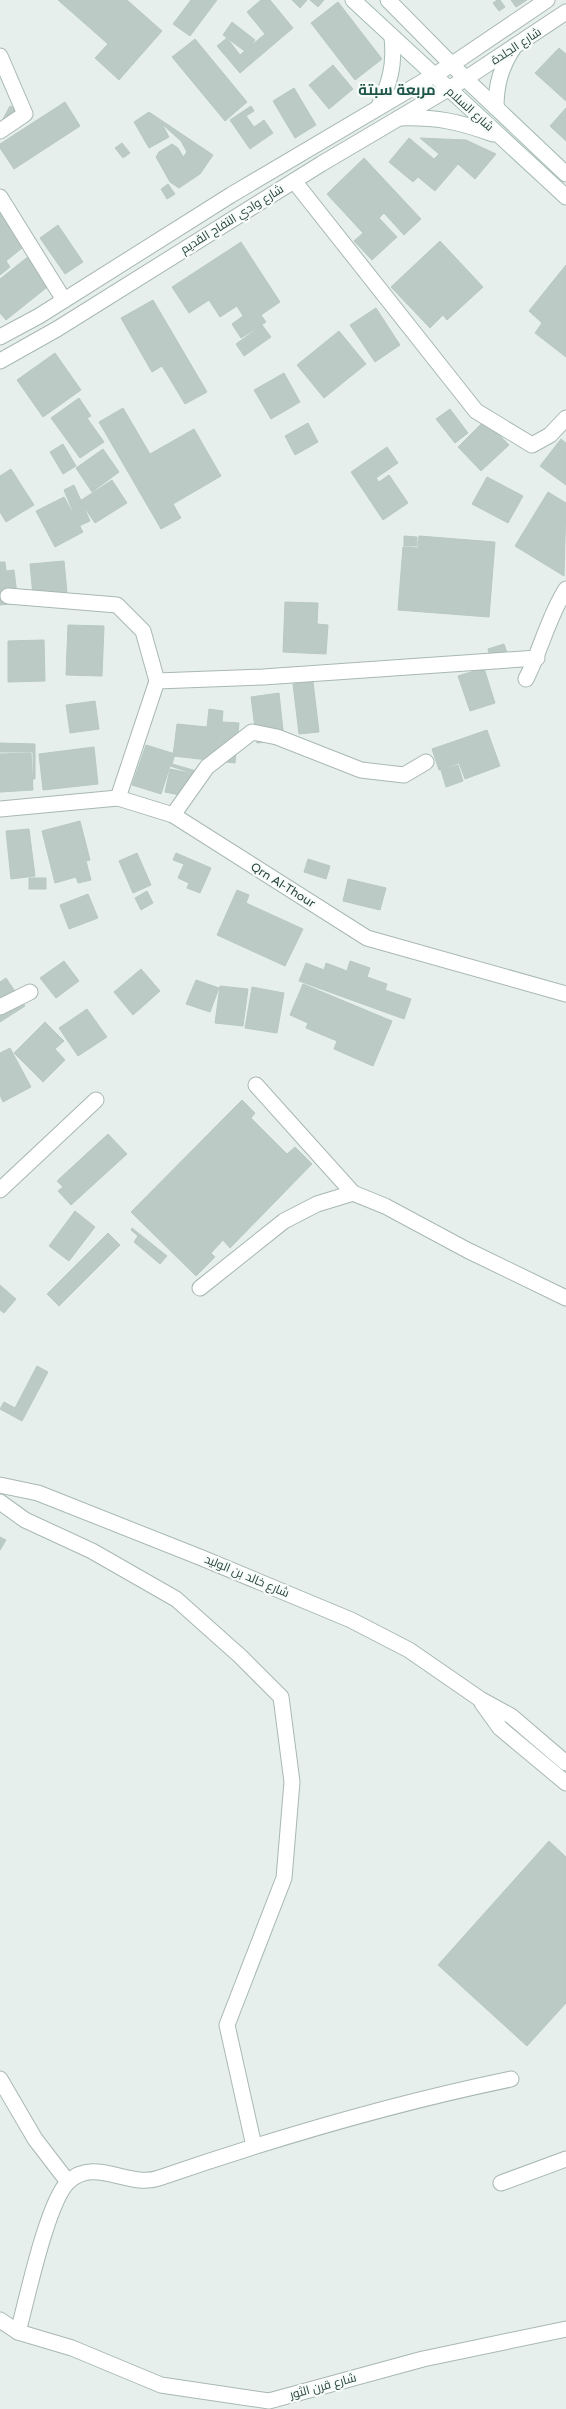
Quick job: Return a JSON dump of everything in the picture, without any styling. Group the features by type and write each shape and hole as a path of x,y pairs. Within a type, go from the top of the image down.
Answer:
{"street":[{"name":"شارع السلام","path":"353,0 566,197"},
{"name":"شارع السلام","path":"388,0 465,79 566,174"},
{"name":"شارع الجلدة","path":"451,65 547,0"},
{"name":"شارع الجلدة","path":"465,79 566,12"},
{"path":"378,108 391,78 394,60 392,37"},
{"path":"496,108 496,90 500,73 514,47"},
{"path":"0,56 25,114 0,131"},
{"name":"شارع وادي التفاح القديم","path":"0,337 64,300 231,195 451,65"},
{"name":"شارع وادي التفاح القديم","path":"0,361 57,329 294,181 465,79"},
{"path":"399,118 430,117 452,120 500,136"},
{"path":"294,181 476,411 532,445 550,435 566,418"},
{"path":"0,197 64,300"},
{"path":"526,679 537,658 556,605 566,589"},
{"path":"8,596 117,605 143,631 157,681 118,798"},
{"path":"157,681 263,677 537,658"},
{"path":"173,815 207,768 252,732 277,737 361,770 404,775 426,762"},
{"name":"Qrn Al-Thour","path":"0,810 118,798 173,815 367,938 566,994"},
{"path":"0,1007 30,992"},
{"path":"256,1085 353,1193 386,1206 467,1250 566,1298"},
{"path":"0,1190 96,1100"},
{"path":"200,1288 284,1221 317,1204 353,1193"},
{"name":"شارع خالد بن الوليد","path":"0,1486 38,1493 351,1620 409,1650 480,1700"},
{"path":"0,1502 25,1520 92,1551 176,1600 240,1656 281,1697 292,1782 284,1878 227,2025 254,2146"},
{"path":"480,1700 511,1716 566,1763"},
{"path":"480,1700 500,1728 566,1783"},
{"path":"0,2079 36,2139 68,2182"},
{"path":"18,2332 43,2238 60,2193 68,2182 79,2175 92,2171 155,2180 254,2146 426,2097 511,2079"},
{"path":"501,2182 566,2159"},
{"name":"شارع قرن الثور","path":"0,2320 18,2332 72,2348 162,2385 269,2401 423,2359 566,2329"}],"building":[{"path":"58,0 127,0 162,31 119,80 95,58 108,44"},
{"path":"191,0 217,0 190,36 173,24"},
{"path":"261,0 270,0 293,28 240,73 217,46 227,38 240,55 265,34 247,12"},
{"path":"292,0 307,0 300,8"},
{"path":"310,0 324,0 318,7"},
{"path":"500,0 505,7 499,11 493,3"},
{"path":"511,0 527,0 516,7"},
{"path":"338,2 382,59 355,80 311,23"},
{"path":"232,22 255,40 246,52 223,35"},
{"path":"195,39 247,102 225,121 172,57"},
{"path":"559,48 566,54 566,101 535,73"},
{"path":"333,65 353,89 329,109 309,85"},
{"path":"294,88 316,125 295,138 273,101"},
{"path":"65,102 80,126 14,169 0,148 0,144"},
{"path":"10,106 17,110 9,125 2,121"},
{"path":"251,106 254,111 246,116 254,127 264,120 273,133 250,149 230,120"},
{"path":"566,108 566,141 550,126"},
{"path":"149,112 213,155 200,174 179,188 170,182 156,157 159,152 172,144 178,148 183,157 187,152 181,141 162,124 169,137 149,148 134,122"},
{"path":"409,138 434,159 439,154 420,138 466,140 496,154 475,179 458,164 435,191 418,177 413,182 389,162"},
{"path":"122,143 130,153 123,158 115,148"},
{"path":"364,158 421,219 404,235 384,213 379,218 397,237 372,260 354,241 363,233 327,194"},
{"path":"168,184 175,194 167,199 161,189"},
{"path":"0,210 27,244 6,261 10,267 0,275"},
{"path":"58,225 83,262 65,274 40,238"},
{"path":"440,241 483,287 447,320 443,315 430,328 391,287"},
{"path":"241,242 280,302 261,315 266,322 241,338 232,324 243,316 237,306 220,317 209,300 189,313 172,287"},
{"path":"29,256 51,284 6,320 0,313 0,279"},
{"path":"566,265 566,357 535,333 542,323 529,311"},
{"path":"153,300 207,392 185,404 162,366 152,372 121,318"},
{"path":"376,308 400,345 375,362 350,325"},
{"path":"262,325 271,337 244,356 236,344"},
{"path":"339,331 366,364 324,398 297,365"},
{"path":"55,353 81,390 43,417 17,380"},
{"path":"284,373 300,402 271,419 254,390"},
{"path":"79,398 91,416 87,418 104,442 80,458 51,418"},
{"path":"123,408 150,454 194,429 221,476 173,504 181,518 161,529 99,422"},
{"path":"450,409 468,433 455,443 436,419"},
{"path":"485,420 509,445 481,471 458,447"},
{"path":"308,423 318,442 295,455 285,436"},
{"path":"561,439 566,443 566,485 540,466"},
{"path":"63,444 76,466 63,474 50,452"},
{"path":"387,447 398,463 376,478 379,482 389,475 408,503 383,520 351,472"},
{"path":"103,449 119,472 92,492 76,468"},
{"path":"11,469 34,505 6,522 0,512 0,476"},
{"path":"487,477 523,496 508,523 472,504"},
{"path":"112,480 127,503 95,523 80,501"},
{"path":"74,485 90,521 79,526 64,490"},
{"path":"548,492 566,503 564,576 515,546"},
{"path":"64,497 83,532 55,547 36,511"},
{"path":"404,536 417,537 417,546 404,546"},
{"path":"419,536 495,542 489,617 398,610 403,547 418,548"},
{"path":"64,561 68,603 34,606 30,564"},
{"path":"0,562 5,562 6,571 14,570 18,603 0,605"},
{"path":"285,602 318,603 317,624 328,625 326,654 283,652"},
{"path":"68,625 104,626 102,676 66,675"},
{"path":"44,640 45,681 8,682 8,641"},
{"path":"504,644 509,659 492,664 488,649"},
{"path":"484,668 495,703 470,711 458,676"},
{"path":"313,682 319,732 299,734 293,684"},
{"path":"279,693 284,740 257,743 251,697"},
{"path":"95,701 99,729 70,733 66,705"},
{"path":"209,709 223,711 222,722 239,723 235,763 173,756 177,724 207,727"},
{"path":"487,730 500,766 465,779 459,763 439,770 432,749"},
{"path":"0,743 35,744 35,779 33,779 33,752 0,752"},
{"path":"146,745 175,754 172,764 200,772 199,775 170,766 161,794 132,785"},
{"path":"94,747 98,784 43,790 39,754"},
{"path":"31,753 33,790 0,792 0,754"},
{"path":"458,765 463,781 446,787 441,770"},
{"path":"170,769 199,775 194,798 165,792"},
{"path":"80,821 90,860 86,861 91,880 78,883 76,877 55,883 42,831"},
{"path":"29,829 35,876 11,879 6,831"},
{"path":"137,853 151,885 133,893 119,861"},
{"path":"176,853 211,868 200,893 187,888 189,883 178,878 184,864 173,860"},
{"path":"308,859 330,866 326,879 304,872"},
{"path":"29,878 46,878 46,889 29,889"},
{"path":"348,879 386,888 380,910 343,901"},
{"path":"237,890 249,895 246,903 303,929 285,966 217,935"},
{"path":"147,891 153,903 141,910 135,898"},
{"path":"88,894 98,918 69,929 60,905"},
{"path":"64,961 79,981 56,998 40,978"},
{"path":"350,961 370,968 367,977 387,984 385,990 411,999 404,1019 299,981 306,963 324,970 326,963 347,971"},
{"path":"141,969 160,991 133,1015 114,992"},
{"path":"6,978 25,1006 0,1022 0,982"},
{"path":"196,980 219,988 210,1012 186,1004"},
{"path":"303,984 392,1021 373,1066 334,1049 337,1041 306,1028 308,1023 290,1015"},
{"path":"220,986 248,989 243,1026 215,1023"},
{"path":"252,987 284,993 277,1033 245,1028"},
{"path":"87,1009 107,1037 78,1056 59,1028"},
{"path":"45,1022 64,1041 55,1049 65,1060 43,1082 14,1053"},
{"path":"10,1048 31,1087 3,1102 0,1095 0,1053"},
{"path":"242,1100 255,1113 251,1118 287,1154 295,1147 312,1164 230,1248 223,1240 211,1253 215,1257 196,1276 131,1212"},
{"path":"108,1134 127,1154 71,1205 58,1191 63,1187 57,1181"},
{"path":"75,1211 95,1227 69,1261 49,1246"},
{"path":"132,1228 167,1256 160,1264 134,1242 138,1236 131,1230"},
{"path":"108,1233 120,1245 59,1306 47,1294"},
{"path":"0,1285 16,1299 4,1313 0,1310"},
{"path":"37,1366 48,1372 22,1421 0,1409 4,1402 15,1408"},
{"path":"0,1537 6,1540 0,1550"},
{"path":"549,1841 566,1857 566,2003 527,2046 438,1965"}],"district":[{"name":"مربعة سبتة","path":"397,90"}]}
